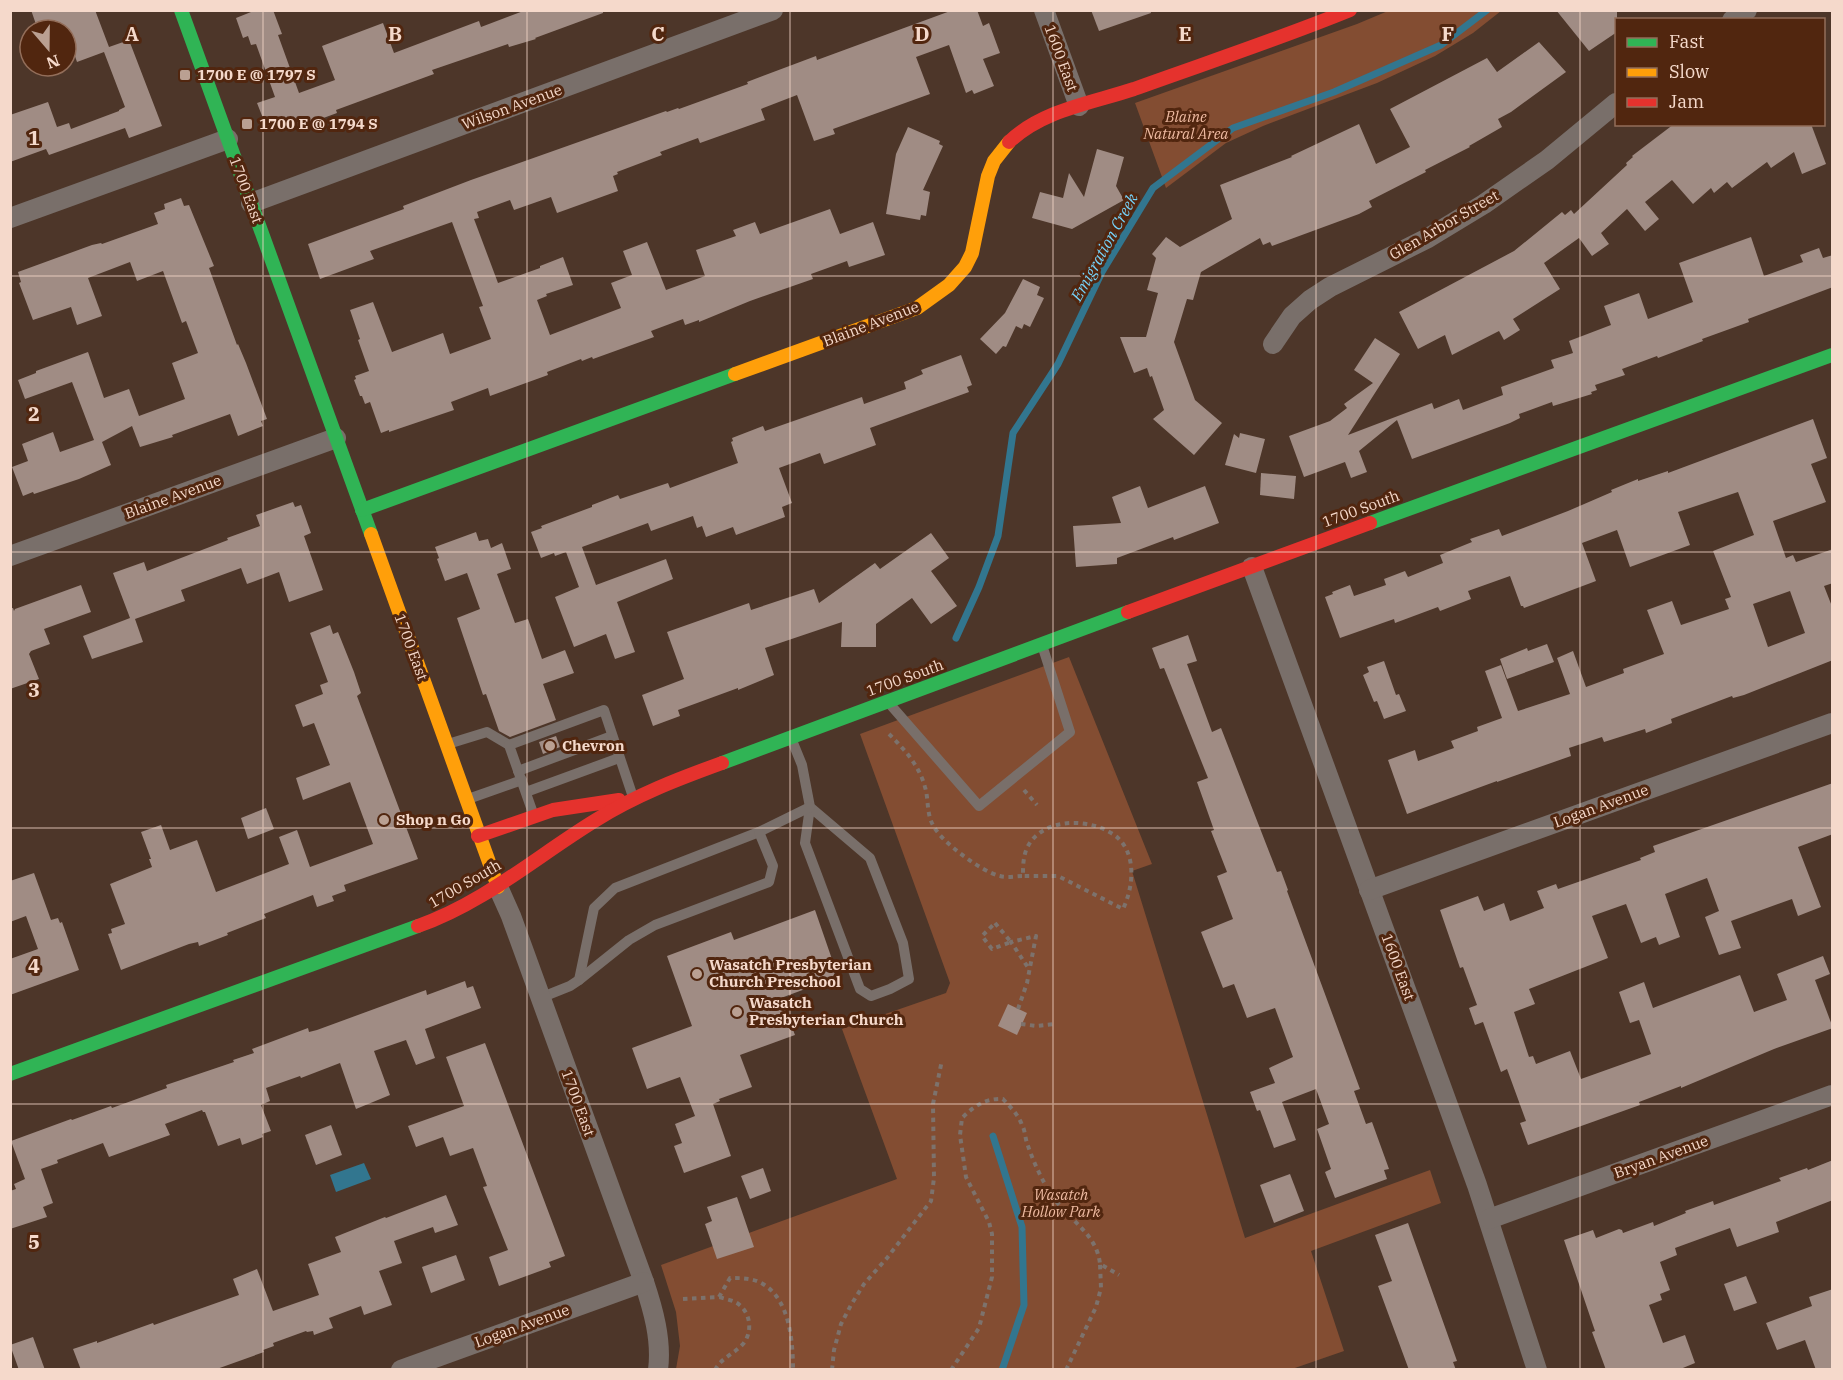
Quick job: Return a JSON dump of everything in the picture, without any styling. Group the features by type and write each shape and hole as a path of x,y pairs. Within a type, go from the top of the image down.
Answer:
{"street":[{"name":"1700 East","path":"181,10 478,836 511,916 644,1282"},
{"name":"Wilson Avenue","path":"250,203 773,10"},
{"name":"1600 East","path":"1044,10 1079,106"},
{"name":"Blaine Avenue","path":"362,510 917,308 947,289 965,266 974,244 989,169 1004,147 1030,126 1048,116 1119,94 1350,10"},
{"name":"Glen Arbor Street","path":"1273,344 1292,316 1310,300 1330,287 1428,238 1484,204 1547,160 1615,105"},
{"path":"10,218 228,140"},
{"name":"1700 South","path":"10,1074 433,921 498,887 550,850 633,797 1251,567 1833,355"},
{"name":"Blaine Avenue","path":"10,556 336,438"},
{"name":"1600 East","path":"1251,567 1489,1219 1537,1370"},
{"name":"Logan Avenue","path":"1370,890 1833,723"},
{"path":"478,836 553,810 633,797"},
{"name":"Bryan Avenue","path":"1489,1219 1833,1095"},
{"path":"644,1282 657,1334 658,1370"},
{"name":"Logan Avenue","path":"401,1370 644,1282"}],"lane":[{"path":"887,702 979,806 1070,732 1042,645"},
{"path":"509,745 604,710 633,797"},
{"path":"446,744 487,732 509,745 534,816"},
{"path":"466,800 612,736"},
{"path":"791,738 802,765 810,807 806,843 860,989 871,996 890,989 909,979 903,943 870,858 810,807"},
{"path":"526,792 620,758"},
{"path":"579,981 594,908 615,888 759,832 810,807"},
{"path":"540,998 579,981 629,940 655,925 769,882 774,866 759,832"}],"path":[{"path":"889,734 918,769 926,788 928,810 933,827 960,853 986,870 1000,876 1023,876 1058,876 1124,909 1129,897 1131,881 1129,857 1119,839 1101,828 1065,823 1046,829 1035,838 1027,849 1023,876"},
{"path":"1018,1009 1027,983 1036,936 1011,942 992,949 982,936 995,923 1011,942 1029,969"},
{"path":"1022,1024 1037,1026 1054,1024"},
{"path":"832,1370 839,1331 851,1305 864,1284 931,1201 934,1178 933,1104 942,1060"},
{"path":"951,1370 979,1328 992,1277 992,1234 989,1222 966,1177 960,1135 962,1118 970,1110 994,1099 1003,1099 1015,1111 1045,1184 1067,1214 1075,1223 1084,1228 1099,1254 1101,1288 1096,1307 1066,1370"},
{"path":"1100,1264 1119,1275"},
{"path":"719,1297 730,1278 746,1278 762,1284 773,1292 785,1314 791,1334 793,1370"},
{"path":"683,1299 719,1297 739,1304 747,1313 750,1324 748,1337 742,1345 722,1360 715,1370"}],"green space":[{"name":"Blaine Natural Area","path":"1388,11 1501,11 1473,33 1435,56 1377,83 1263,126 1226,143 1166,188 1135,103"},
{"name":"Wasatch Hollow Park","path":"1069,657 1152,864 1132,871 1245,1238 1430,1170 1441,1203 1311,1251 1344,1351 1292,1369 676,1369 680,1346 676,1312 661,1265 897,1179 842,1029 946,993 950,983 860,734"}],"water":[{"path":"364,1163 371,1179 336,1192 330,1175"}],"building":[{"path":"31,10 95,10 109,47 129,40 162,126 129,138 125,128 49,155 46,149 10,162 10,115 48,102 57,127 69,123 71,129 125,107 104,52 78,62 78,18 34,18"},
{"path":"256,10 273,10 282,34 278,35 299,93 335,80 322,46 383,23 394,53 479,21 481,27 526,10 603,10 603,13 536,39 509,47 508,44 432,70 434,74 336,110 337,113 288,131 287,127 283,129 282,126 268,131 257,103 275,97 256,44 251,45 248,36 243,38 236,18"},
{"path":"953,10 977,10 983,26 989,23 1000,53 983,59 994,86 974,94 972,90 966,93 949,45 916,57 930,94 833,129 835,134 814,141 797,95 761,109 765,120 700,143 698,138 617,172 618,174 613,176 618,191 557,213 551,197 514,210 510,200 477,212 479,218 474,219 498,283 563,257 573,285 546,294 547,296 537,300 550,335 621,308 611,283 632,275 623,251 647,242 666,290 705,276 696,250 736,236 733,230 755,222 760,234 830,209 840,234 873,222 885,255 849,267 847,261 811,274 813,279 699,322 699,320 685,325 683,319 651,331 654,337 593,359 592,357 582,361 581,359 547,372 548,375 490,396 488,388 451,402 454,410 381,433 370,402 365,404 354,380 355,376 369,371 350,310 373,302 392,352 443,333 450,354 491,339 479,307 483,306 452,222 370,251 374,259 320,279 308,244 404,209 403,206 471,180 666,111 679,109 816,56 817,60"},
{"path":"1091,10 1150,10 1151,13 1099,31"},
{"path":"1556,10 1617,10 1615,33 1589,51"},
{"path":"1539,42 1566,72 1498,119 1502,127 1470,147 1425,170 1426,172 1369,201 1372,207 1359,214 1272,246 1270,242 1263,245 1260,238 1201,272 1193,300 1187,299 1174,342 1195,400 1222,423 1194,455 1153,419 1164,410 1152,376 1150,377 1147,368 1134,373 1120,337 1146,337 1158,293 1147,290 1156,258 1152,254 1166,237 1180,247 1232,219 1220,185 1292,157 1359,124 1376,164 1410,147 1390,109 1487,58 1497,72"},
{"path":"1671,126 1812,126 1826,164 1802,174 1794,152 1771,168 1767,162 1732,188 1727,182 1714,193 1711,188 1693,204 1672,180 1645,202 1659,219 1645,231 1627,209 1601,233 1609,244 1592,256 1579,238 1544,263 1560,289 1513,319 1520,330 1504,340 1499,331 1452,355 1445,335 1418,349 1399,312 1514,251 1562,212 1565,215 1571,210 1574,214 1627,165 1626,163"},
{"path":"908,127 940,141 939,144 943,146 923,190 930,192 926,216 921,215 920,220 886,214 896,154"},
{"path":"1097,149 1124,157 1116,186 1124,200 1072,229 1032,218 1040,192 1063,198 1069,173 1084,197"},
{"path":"181,198 184,206 189,205 214,266 209,268 267,419 261,421 263,426 238,436 230,414 172,435 173,437 140,447 132,426 102,442 111,465 79,479 23,496 12,467 28,461 22,444 53,432 60,452 94,440 72,382 25,399 18,380 88,352 104,398 129,389 139,416 185,399 172,363 198,353 186,321 182,323 163,271 137,281 130,262 88,278 102,316 77,325 71,307 33,320 19,283 21,282 18,272 158,224 154,213 165,209 164,204"},
{"path":"1751,237 1764,276 1803,262 1800,255 1819,248 1823,258 1833,255 1833,287 1748,319 1749,322 1702,339 1703,341 1622,369 1625,375 1595,385 1597,390 1591,392 1592,394 1553,406 1552,402 1519,414 1520,418 1510,423 1412,459 1397,420 1359,451 1367,472 1351,478 1345,462 1304,477 1289,436 1330,421 1347,408 1344,404 1373,383 1354,370 1375,338 1400,354 1348,435 1432,403 1434,409 1459,399 1463,410 1503,395 1501,387 1554,368 1551,360 1573,353 1569,341 1611,325 1604,306 1639,293 1648,319 1693,302 1679,263"},
{"path":"1023,279 1040,287 1037,295 1044,298 1030,327 1024,324 1022,329 1016,326 1006,347 1003,346 996,354 980,339 1005,313"},
{"path":"961,355 972,385 967,387 969,392 870,428 876,445 824,464 820,453 779,468 792,503 782,507 785,517 736,535 733,527 706,537 702,526 697,528 693,516 651,531 648,523 582,547 596,585 666,559 673,579 617,602 635,652 615,659 606,634 574,647 555,597 579,587 566,552 555,556 554,553 541,558 531,532 618,495 620,499 668,483 670,488 738,463 731,442 732,438 763,426 765,431 862,397 864,404 906,389 904,382 923,374 921,370"},
{"path":"1813,419 1827,458 1811,464 1826,502 1773,521 1786,558 1793,555 1796,562 1833,549 1833,583 1824,586 1833,609 1833,660 1744,695 1733,698 1732,696 1671,719 1672,723 1646,733 1645,729 1604,742 1602,737 1569,748 1571,756 1407,814 1388,760 1415,750 1418,761 1454,748 1451,741 1478,731 1477,727 1502,718 1485,671 1501,665 1518,711 1570,694 1557,658 1573,651 1586,687 1624,673 1623,669 1664,654 1647,610 1672,601 1681,625 1729,609 1725,599 1731,597 1713,551 1754,535 1738,492 1678,512 1690,545 1630,567 1617,530 1582,543 1596,581 1524,608 1521,606 1510,576 1468,591 1471,599 1440,611 1438,607 1395,623 1394,619 1340,638 1325,597 1350,585 1354,596 1386,585 1384,579 1405,571 1408,577 1443,563 1440,555 1472,542 1470,539 1499,529 1502,536 1568,511 1638,479 1638,481 1668,471 1668,473","holes":["1790,591 1805,633 1768,647 1753,604"]},
{"path":"1240,433 1265,439 1256,473 1225,465 1234,434 1239,438"},
{"path":"1261,473 1296,476 1294,499 1260,495"},
{"path":"1140,486 1148,508 1205,486 1219,523 1117,558 1117,564 1076,567 1073,526 1121,523 1112,497"},
{"path":"293,502 295,507 301,505 311,533 304,536 323,590 289,602 279,572 247,584 241,568 181,590 185,601 135,619 143,642 92,659 83,636 130,618 113,573 144,562 147,571 228,540 227,538 260,526 256,515"},
{"path":"476,532 479,541 488,539 491,548 502,543 511,569 497,574 515,623 528,619 542,659 565,650 574,673 543,684 556,720 510,737 499,731 486,694 483,695 457,618 480,609 467,573 445,581 435,547"},
{"path":"931,533 949,558 931,571 957,606 931,624 912,598 876,624 876,647 841,647 842,622 765,648 774,675 678,710 680,716 653,726 642,695 684,679 667,632 749,603 751,610 814,589 819,603 875,563 880,569"},
{"path":"81,585 91,612 44,629 50,644 31,651 29,654 39,679 10,689 10,608 14,611"},
{"path":"330,625 333,634 338,632 354,672 361,693 357,696 418,859 344,885 346,891 332,896 334,901 317,907 313,895 264,914 266,918 227,933 228,935 199,946 198,942 189,944 121,970 108,934 112,933 111,929 125,924 110,884 152,867 141,832 161,825 170,850 197,840 216,892 289,864 279,837 297,830 310,867 373,844 350,782 303,800 296,778 330,765 314,723 303,727 295,705 323,694 320,685 328,682 310,633"},
{"path":"1188,635 1197,661 1187,664 1212,732 1221,728 1277,872 1281,871 1360,1089 1354,1091 1366,1124 1372,1122 1389,1169 1384,1170 1387,1179 1335,1198 1325,1172 1331,1169 1317,1129 1329,1124 1316,1089 1282,1102 1296,1140 1274,1148 1260,1110 1257,1111 1250,1092 1275,1083 1269,1068 1293,1057 1275,1008 1247,1018 1234,984 1223,988 1201,932 1233,919 1217,876 1227,872 1211,831 1214,830 1197,782 1208,778 1164,668 1160,669 1152,648"},
{"path":"1547,644 1554,662 1507,679 1500,659 1527,648 1528,651"},
{"path":"1384,661 1396,695 1399,694 1406,711 1384,719 1363,675 1369,672 1367,667"},
{"path":"556,736 560,747 543,754 539,742"},
{"path":"1833,783 1833,834 1798,847 1821,907 1798,916 1792,899 1731,921 1741,948 1719,955 1705,917 1719,911 1707,878 1665,894 1680,937 1659,945 1656,937 1641,943 1626,904 1592,916 1608,958 1529,989 1535,1004 1514,1012 1529,1057 1533,1056 1536,1064 1570,1051 1581,1079 1651,1054 1639,1020 1630,1023 1619,992 1644,982 1653,1008 1740,975 1754,1012 1787,1000 1777,974 1823,956 1830,974 1815,980 1833,1028 1774,1049 1681,1088 1681,1086 1639,1102 1640,1105 1528,1145 1520,1123 1526,1121 1507,1069 1501,1072 1483,1022 1475,1025 1469,1008 1477,1005 1463,967 1460,968 1440,910 1478,896 1484,911 1504,903 1510,921 1544,908 1537,891 1556,884 1558,889 1641,860 1640,858 1655,852 1653,846"},
{"path":"266,808 274,829 248,839 241,818"},
{"path":"34,873 51,920 58,918 60,923 62,922 79,970 10,995 10,959 38,949 26,916 10,922 10,881"},
{"name":"Wasatch Presbyterian Church","path":"815,910 834,965 832,966 835,975 781,998 795,1035 740,1055 752,1087 719,1099 720,1101 713,1104 731,1156 684,1173 674,1146 682,1143 675,1124 695,1116 680,1077 647,1089 632,1048 692,1026 667,956 731,932 734,940"},
{"path":"465,981 467,988 473,986 481,1008 425,1029 435,1058 416,1065 406,1040 374,1051 390,1095 356,1109 340,1063 266,1088 270,1101 261,1105 271,1131 262,1134 263,1137 242,1145 240,1138 218,1146 205,1112 202,1110 165,1124 170,1135 109,1157 103,1143 57,1160 58,1163 41,1169 53,1203 43,1207 47,1217 10,1229 10,1191 16,1189 14,1184 25,1179 11,1141 167,1088 166,1085 234,1062 233,1060 254,1053 252,1049 308,1028 309,1032 317,1030 426,990 427,995"},
{"path":"1008,1004 1027,1013 1017,1035 998,1026"},
{"path":"485,1043 565,1256 549,1262 551,1267 499,1286 489,1257 508,1250 483,1187 487,1186 473,1148 450,1156 443,1137 416,1147 408,1126 464,1106 446,1057"},
{"path":"331,1125 342,1155 316,1165 305,1135"},
{"path":"1833,1160 1833,1200 1776,1222 1779,1232 1737,1247 1730,1228 1675,1248 1677,1255 1660,1262 1670,1290 1660,1294 1662,1300 1649,1305 1663,1343 1685,1335 1695,1363 1678,1370 1606,1370 1564,1240 1593,1230 1596,1238 1619,1229 1623,1233 1653,1222 1654,1226 1686,1213 1685,1211 1713,1201 1714,1205 1781,1181 1779,1178"},
{"path":"763,1168 771,1191 750,1199 741,1176"},
{"path":"1290,1174 1304,1211 1274,1223 1260,1185"},
{"path":"446,1195 458,1225 435,1233 433,1227 394,1241 402,1263 379,1271 392,1305 364,1315 361,1306 329,1318 333,1328 314,1335 313,1331 306,1331 273,1343 274,1346 263,1350 264,1352 214,1370 81,1370 73,1349 153,1323 154,1325 239,1295 233,1279 257,1269 273,1311 319,1295 308,1264 341,1252 335,1237"},
{"path":"737,1197 754,1247 717,1259 705,1224 712,1221 707,1207"},
{"path":"1408,1223 1457,1361 1453,1362 1456,1370 1409,1370 1378,1286 1392,1281 1375,1235"},
{"path":"456,1255 465,1280 431,1293 422,1267"},
{"path":"1746,1276 1757,1303 1734,1311 1724,1284"},
{"path":"1833,1289 1833,1370 1816,1370 1805,1340 1777,1350 1766,1323 1812,1306 1809,1297"},
{"path":"33,1337 45,1370 19,1370 10,1345"}],"waterway":[{"name":"Emigration Creek","path":"956,638 979,587 998,536 1013,433 1058,364 1102,272 1153,188 1233,128 1334,92 1441,45 1487,10"},
{"name":"Emigration Creek","path":"993,1136 1022,1227 1024,1305 1002,1370"}],"traffic: fast":[{"path":"181,10 371,534"},
{"path":"1370,523 1832,355"},
{"path":"362,510 735,374"},
{"path":"722,763 1128,612"},
{"path":"10,1074 418,926"}],"traffic: slow":[{"path":"735,374 917,308 949,285 965,267 972,253 988,176 994,161 1009,142"},
{"path":"371,534 498,887"}],"traffic: jam":[{"path":"1009,142 1022,131 1052,115 1134,89 1350,10"},
{"path":"1128,612 1370,523"},
{"path":"418,926 488,892 574,834 626,803 673,781 722,763"},
{"path":"478,836 553,810 619,800"}],"place":[{"name":"1700 E @ 1797 S","path":"185,75"},
{"name":"1700 E @ 1794 S","path":"247,124"},
{"name":"Chevron","path":"550,746"},
{"name":"Shop n Go","path":"384,820"},
{"name":"Wasatch Presbyterian Church Preschool","path":"697,974"},
{"name":"Wasatch Presbyterian Church","path":"737,1012"}]}
